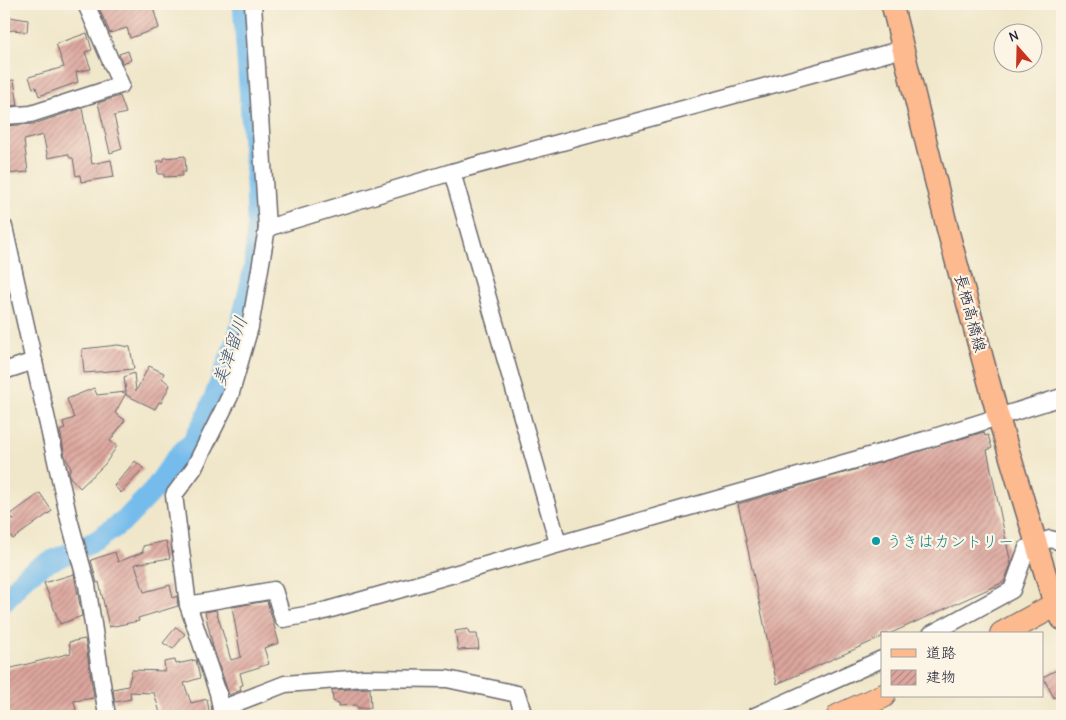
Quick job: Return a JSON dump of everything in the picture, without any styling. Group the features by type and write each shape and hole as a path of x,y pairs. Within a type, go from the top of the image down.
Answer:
{"highway":[{"path":"1007,632 1060,609"},
{"path":"839,716 881,697"}],"main road":[{"name":"長栖高橋線","path":"892,4 998,416 1036,543 1060,609"}],"street":[{"path":"4,116 30,114 120,85 86,4"},
{"path":"253,4 267,228 250,327 230,396 194,468 174,495 188,605 221,712 285,684 364,678 448,679 517,694 524,716"},
{"path":"267,228 452,172 903,49"},
{"path":"452,172 558,543"},
{"path":"4,227 69,519 87,585 107,716"},
{"path":"4,371 34,361"},
{"path":"188,605 274,590 283,619 308,614 925,440 1062,397"},
{"path":"935,632 1012,590 1026,548 1050,539 1062,542"},
{"path":"755,716 881,659"}],"building":[{"path":"97,4 152,4 159,28 130,38 127,28 110,33"},
{"path":"4,16 28,20 27,32 14,30 4,32"},
{"path":"87,33 92,50 85,52 91,69 76,72 78,82 39,96 36,87 33,88 29,77 64,67 56,44"},
{"path":"128,51 131,60 122,63 119,54"},
{"path":"14,80 18,105 4,106 4,81"},
{"path":"120,96 126,113 114,116 122,149 110,153 98,103"},
{"path":"82,108 92,164 111,160 114,177 81,182 80,175 76,176 73,158 70,158 68,154 48,158 43,135 24,140 28,172 4,174 4,126 34,124"},
{"path":"185,156 186,172 182,172 182,176 164,177 164,174 158,174 157,161 164,161 164,158"},
{"path":"118,345 130,347 134,369 84,373 82,349"},
{"path":"149,366 164,373 162,378 170,385 161,403 159,402 155,409 126,395 126,393 115,413 125,420 110,441 117,446 105,464 80,488 70,477 69,471 71,469 65,456 60,431 65,429 63,422 74,418 67,399 94,388 97,395 126,392 124,377 134,373 136,391"},
{"name":"うきはカントリー","path":"984,432 985,436 988,435 992,448 987,450 1011,564 1004,582 893,632 881,632 881,637 777,684 738,504"},
{"path":"135,461 144,469 121,493 114,486"},
{"path":"40,493 52,511 13,539 4,527 14,520 10,515"},
{"path":"166,541 170,558 135,564 144,592 170,585 173,598 177,596 178,606 138,618 139,621 109,627 99,582 97,583 91,560 115,552 118,562 143,552 143,546"},
{"path":"74,574 82,616 60,624 44,583"},
{"path":"267,601 279,643 264,648 269,664 240,673 243,685 240,686 241,690 229,695 213,647 205,612 216,610 231,660 241,657 232,607"},
{"path":"176,627 185,634 173,649 163,643"},
{"path":"468,629 469,634 477,634 479,649 458,650 455,631"},
{"path":"85,639 94,698 74,701 77,716 6,716 4,670 71,653 69,642"},
{"path":"175,660 176,664 196,660 200,678 184,683 191,703 207,699 210,716 161,716 154,693 130,692 131,699 115,702 113,689 128,686 132,670 165,671 164,662"},
{"path":"1062,667 1062,693 1054,698 1044,676"},
{"path":"370,688 371,708 358,708 356,705 339,706 339,703 333,701 332,690"}],"waterway":[{"name":"美津留川","path":"4,602 26,576 44,564 96,541 125,520 153,491 176,458 193,441 207,416 238,336 254,268 257,229 256,184 243,4"}],"place":[{"name":"うきはカントリー","path":"876,541"}]}
